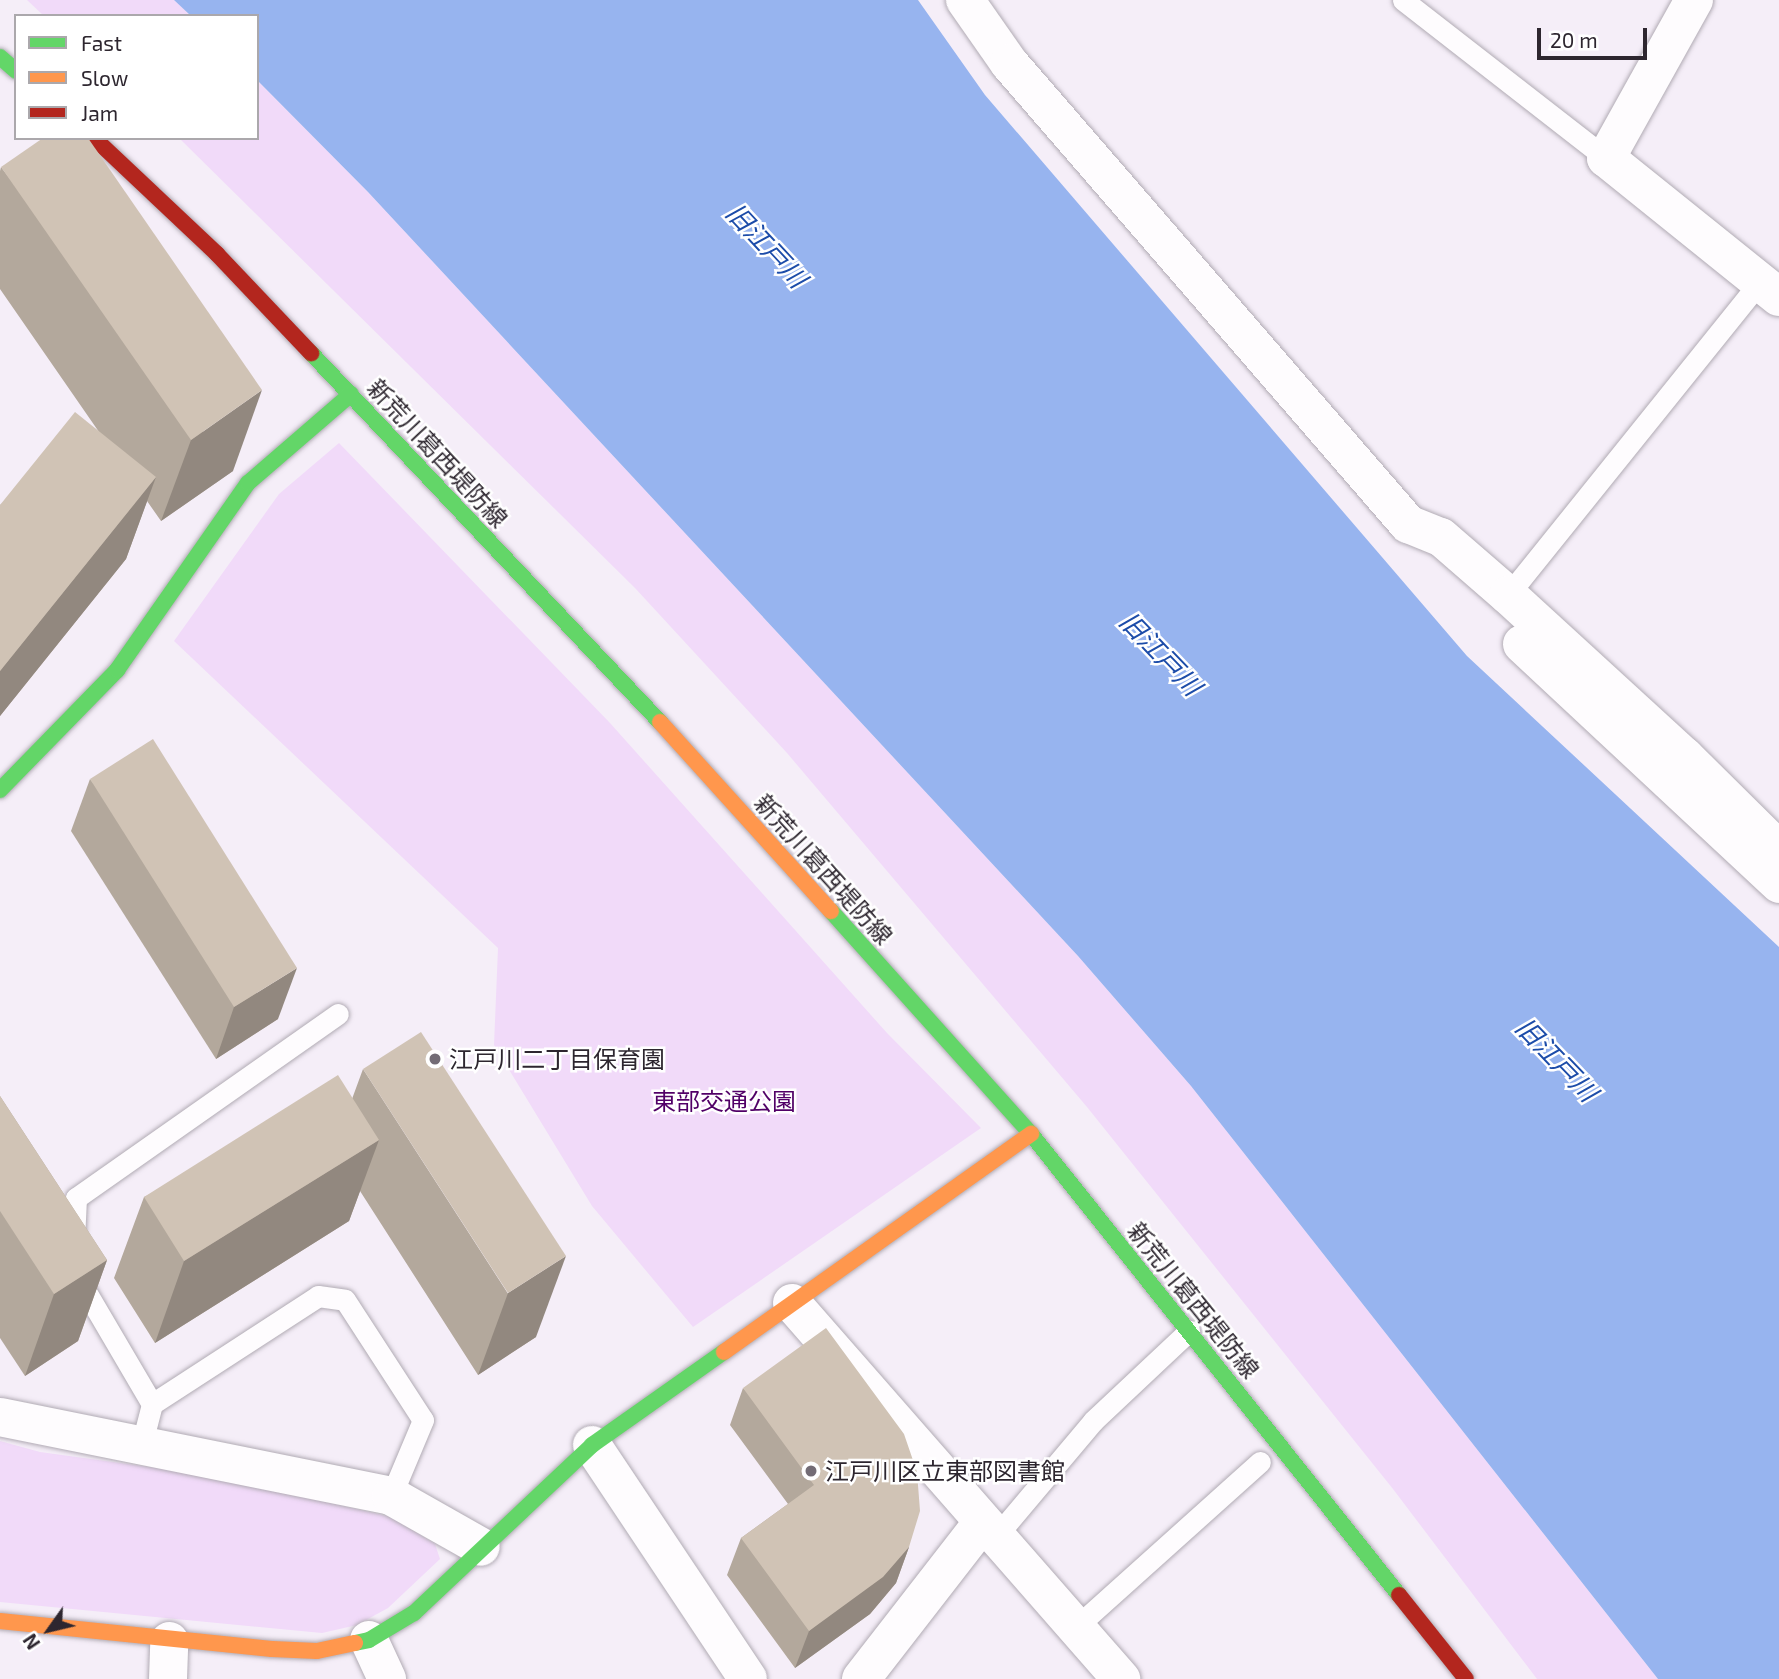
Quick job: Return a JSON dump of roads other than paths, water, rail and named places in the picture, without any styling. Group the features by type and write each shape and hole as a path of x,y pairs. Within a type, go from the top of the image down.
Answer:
{"main road":[{"path":"0,57 14,69"},
{"name":"新荒川葛西堤防線","path":"96,140 217,254 664,726 1031,1134 1466,1679"},
{"path":"0,790 117,670 248,484 351,394"},
{"path":"0,1621 169,1641 317,1651 369,1640 414,1613 592,1445 1031,1134"}],"street":[{"path":"965,0 1009,63 1408,524 1491,615 1779,884"},
{"path":"1694,0 1606,158 1770,290"},
{"path":"1408,524 1441,537 1508,595 1684,756 1779,850"},
{"path":"792,1303 1121,1679"},
{"path":"0,1417 142,1443 391,1496 481,1547"},
{"path":"592,1445 748,1679"},
{"path":"861,1679 990,1528"},
{"path":"369,1640 387,1679"},
{"path":"168,1679 169,1641"}],"lane":[{"path":"1403,0 1606,158"},
{"path":"1508,595 1770,290"},
{"path":"152,1404 73,1270 76,1198 338,1014"},
{"path":"142,1443 152,1404 318,1296 345,1300 423,1420 391,1496"},
{"path":"990,1528 1093,1421 1189,1331"},
{"path":"1076,1627 1260,1462"}],"water":[{"name":"旧江戸川","path":"174,0 918,0 985,95 1467,656 1779,947 1779,1679 1658,1679 1191,1086 1078,956 368,192 259,82 259,14 189,14"}],"place":[{"name":"江戸川二丁目保育園","path":"435,1059"},
{"name":"江戸川区立東部図書館","path":"811,1471"}],"park label":[{"name":"東部交通公園","path":"724,1101"}]}
